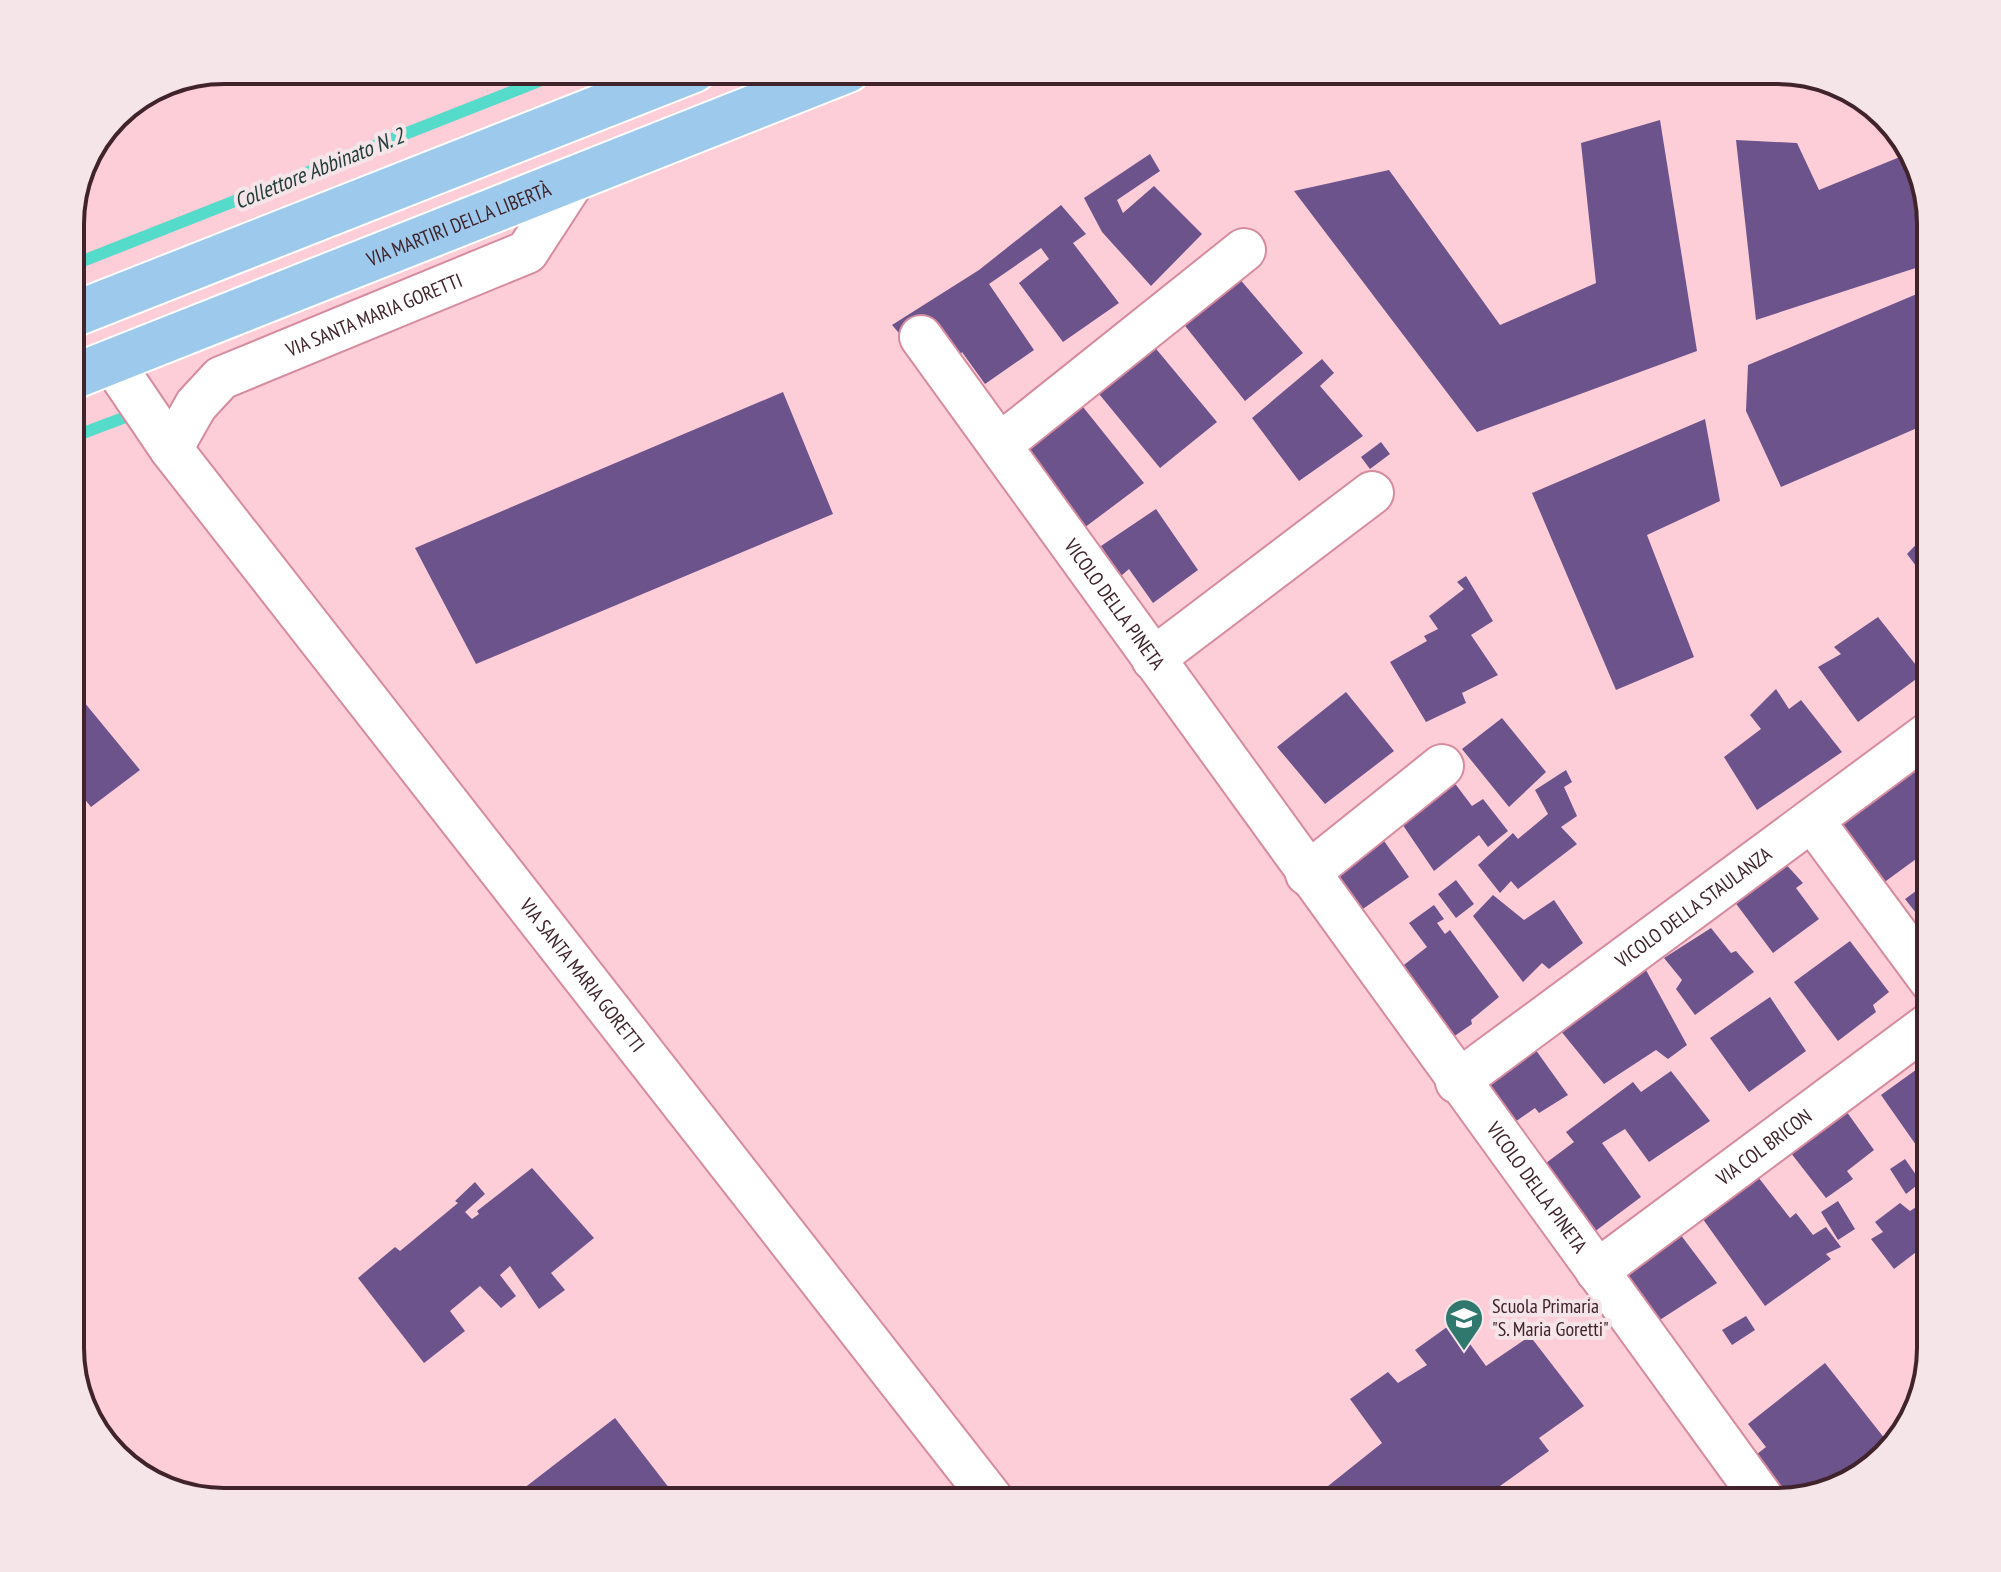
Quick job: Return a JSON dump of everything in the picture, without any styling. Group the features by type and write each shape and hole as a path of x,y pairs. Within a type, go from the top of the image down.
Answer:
{"main road":[{"path":"84,310 658,84"},
{"name":"VIA MARTIRI DELLA LIBERTÀ","path":"84,373 813,84"}],"street":[{"name":"VIA SANTA MARIA GORETTI","path":"171,449 196,405 221,378 527,252 575,178"},
{"path":"1001,444 1244,250"},
{"name":"VICOLO DELLA PINETA","path":"921,337 1001,444 1457,1082 1755,1488"},
{"name":"VIA SANTA MARIA GORETTI","path":"112,362 171,449 983,1488"},
{"path":"1153,659 1372,493"},
{"name":"VICOLO DELLA STAULANZA","path":"1457,1082 1917,742"},
{"path":"1307,874 1442,766"},
{"path":"1812,820 1917,962"},
{"name":"VIA COL BRICON","path":"1597,1271 1917,1033"}],"building":[{"path":"1660,120 1697,351 1477,432 1294,191 1389,170 1500,325 1596,283 1581,143"},
{"path":"1736,140 1797,143 1819,190 1900,157 1910,179 1916,206 1917,268 1756,320"},
{"path":"1150,154 1160,171 1117,200 1123,213 1154,186 1202,234 1151,286 1102,232 1084,198"},
{"path":"1061,205 1086,234 1073,243 1119,303 1063,342 1019,283 1049,259 1041,248 989,284 1034,350 985,384 962,352 959,357 904,339 892,325 979,270"},
{"path":"1232,270 1303,353 1245,401 1178,317"},
{"path":"1917,294 1917,428 1781,487 1746,411 1748,365"},
{"path":"1147,338 1217,422 1160,468 1090,383"},
{"path":"1322,359 1334,373 1320,386 1363,436 1299,481 1252,418"},
{"path":"783,392 833,514 476,664 415,548"},
{"path":"1075,397 1144,483 1084,528 1014,443"},
{"path":"1705,419 1720,501 1647,535 1694,657 1616,690 1532,493"},
{"path":"1381,442 1390,454 1370,469 1361,457"},
{"path":"1156,509 1198,570 1153,603 1129,569 1121,576 1101,546"},
{"path":"1917,544 1917,567 1907,554"},
{"path":"1466,576 1493,621 1471,635 1498,675 1462,693 1466,703 1426,722 1390,662 1427,641 1424,636 1438,629 1429,616 1464,589 1457,582"},
{"path":"1878,617 1917,666 1917,678 1858,722 1818,667 1841,654 1834,647"},
{"path":"1776,689 1789,709 1801,700 1842,752 1757,810 1724,757 1761,729 1750,715"},
{"path":"1346,692 1394,751 1325,804 1277,747"},
{"path":"84,702 140,770 91,807 84,798"},
{"path":"1502,718 1546,772 1509,807 1462,749"},
{"path":"1917,756 1917,858 1871,892 1822,824"},
{"path":"1566,770 1572,782 1564,787 1577,816 1561,827 1577,844 1518,889 1511,881 1500,893 1478,865 1513,833 1518,839 1548,814 1535,790"},
{"path":"1447,773 1472,806 1483,799 1508,831 1488,847 1479,835 1434,871 1396,815"},
{"path":"1380,835 1409,877 1357,913 1328,872"},
{"path":"1782,860 1803,883 1796,888 1819,919 1773,953 1731,897"},
{"path":"1456,880 1474,904 1456,918 1438,894"},
{"path":"1917,890 1917,914 1905,899"},
{"path":"1493,895 1524,920 1554,900 1583,943 1549,969 1542,963 1523,982 1473,916"},
{"path":"1434,905 1444,919 1437,923 1445,934 1450,930 1499,997 1471,1020 1472,1024 1440,1046 1391,975 1427,947 1409,923"},
{"path":"1711,928 1731,953 1736,951 1754,972 1695,1015 1676,989 1682,980 1664,958"},
{"path":"1850,941 1889,992 1873,1005 1876,1012 1838,1041 1794,982"},
{"path":"1646,970 1687,1045 1668,1059 1656,1050 1604,1084 1560,1030 1617,983 1620,989"},
{"path":"1770,997 1806,1051 1749,1092 1710,1038"},
{"path":"1525,1035 1568,1095 1539,1113 1535,1108 1505,1129 1477,1089"},
{"path":"1917,1069 1917,1146 1881,1095"},
{"path":"1671,1071 1710,1121 1649,1162 1625,1129 1602,1143 1641,1197 1582,1241 1534,1172 1574,1142 1566,1132 1633,1082 1641,1092"},
{"path":"1844,1108 1874,1150 1847,1171 1853,1179 1826,1198 1787,1148"},
{"path":"1905,1159 1917,1176 1917,1185 1906,1194 1890,1169"},
{"path":"532,1168 594,1238 551,1273 565,1290 539,1309 510,1266 500,1275 516,1296 501,1308 480,1286 450,1311 465,1331 424,1363 358,1278 395,1247 400,1251 458,1203 455,1201 475,1182 485,1194 465,1212 472,1219 479,1214 477,1211"},
{"path":"1755,1173 1790,1218 1796,1213 1813,1235 1826,1227 1841,1247 1826,1254 1831,1259 1765,1306 1700,1215"},
{"path":"1838,1201 1855,1229 1838,1240 1821,1212"},
{"path":"1900,1203 1910,1211 1917,1206 1917,1251 1894,1269 1871,1239 1883,1232 1875,1222"},
{"path":"1677,1230 1717,1283 1652,1325 1618,1273"},
{"path":"1746,1316 1755,1330 1732,1345 1722,1330"},
{"path":"1454,1322 1486,1366 1530,1336 1584,1406 1539,1438 1549,1451 1497,1488 1326,1488 1382,1443 1350,1399 1388,1372 1398,1383 1427,1365 1415,1350"},
{"path":"1825,1363 1884,1438 1869,1453 1839,1474 1795,1487 1776,1488 1752,1458 1766,1447 1748,1424"},
{"path":"615,1418 669,1488 524,1488"}],"waterway":[{"name":"Collettore Abbinato N. 2","path":"84,260 532,84"},
{"path":"84,433 123,418"}],"place":[{"name":"Scuola Primaria \"S. Maria Goretti\"","path":"1464,1352"}]}
